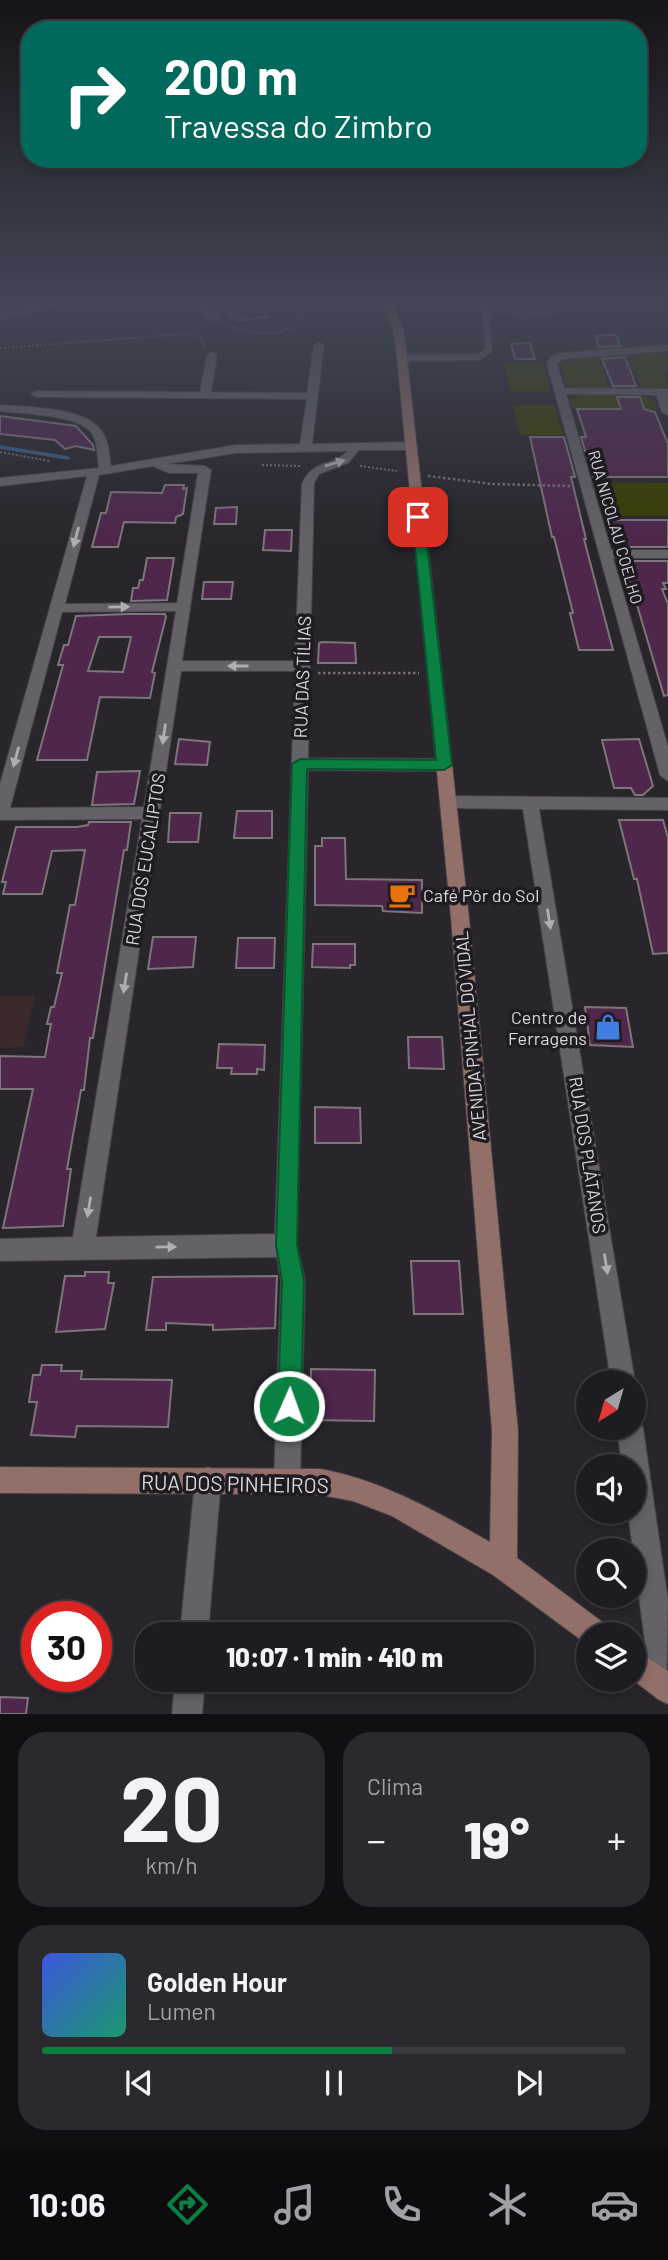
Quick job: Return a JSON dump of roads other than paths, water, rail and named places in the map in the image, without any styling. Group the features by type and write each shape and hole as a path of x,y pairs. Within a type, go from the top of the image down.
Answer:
{"street":[{"path":"205,395 208,380"},
{"path":"306,447 314,380"},
{"name":"AVENIDA PINHAL DO VIDAL","path":"404,380 448,802 505,1431 503,1565"},
{"name":"RUA NICOLAU COELHO","path":"557,380 668,775"},
{"path":"560,391 664,392 668,412"},
{"path":"36,394 312,396"},
{"path":"0,408 64,416 90,425 99,435 100,470 57,608 0,814 153,813"},
{"path":"0,482 236,449 411,446"},
{"name":"RUA DAS TÍLIAS","path":"287,1481 293,1281 286,1245 302,669 311,477 320,468 351,457 355,447"},
{"name":"RUA DOS EUCALIPTOS","path":"83,1249 205,470 169,469 152,460"},
{"path":"606,554 668,555"},
{"path":"57,608 182,607"},
{"path":"173,666 302,669"},
{"path":"300,764 444,765"},
{"path":"448,802 668,804"},
{"name":"RUA DOS PLÁTANOS","path":"530,803 621,1370"},
{"path":"0,1250 286,1245"},
{"path":"631,1440 667,1688"},
{"name":"RUA DOS PINHEIROS","path":"0,1480 287,1481 321,1482 353,1488 400,1506 503,1565 579,1622"},
{"path":"195,1622 208,1480"},
{"path":"646,1672 667,1688"},
{"path":"187,1714 189,1692"}],"waterway":[{"path":"0,447 68,458"}],"place":[{"name":"Café Pôr do Sol","path":"402,895"},
{"name":"Centro de Ferragens","path":"608,1027"}]}
